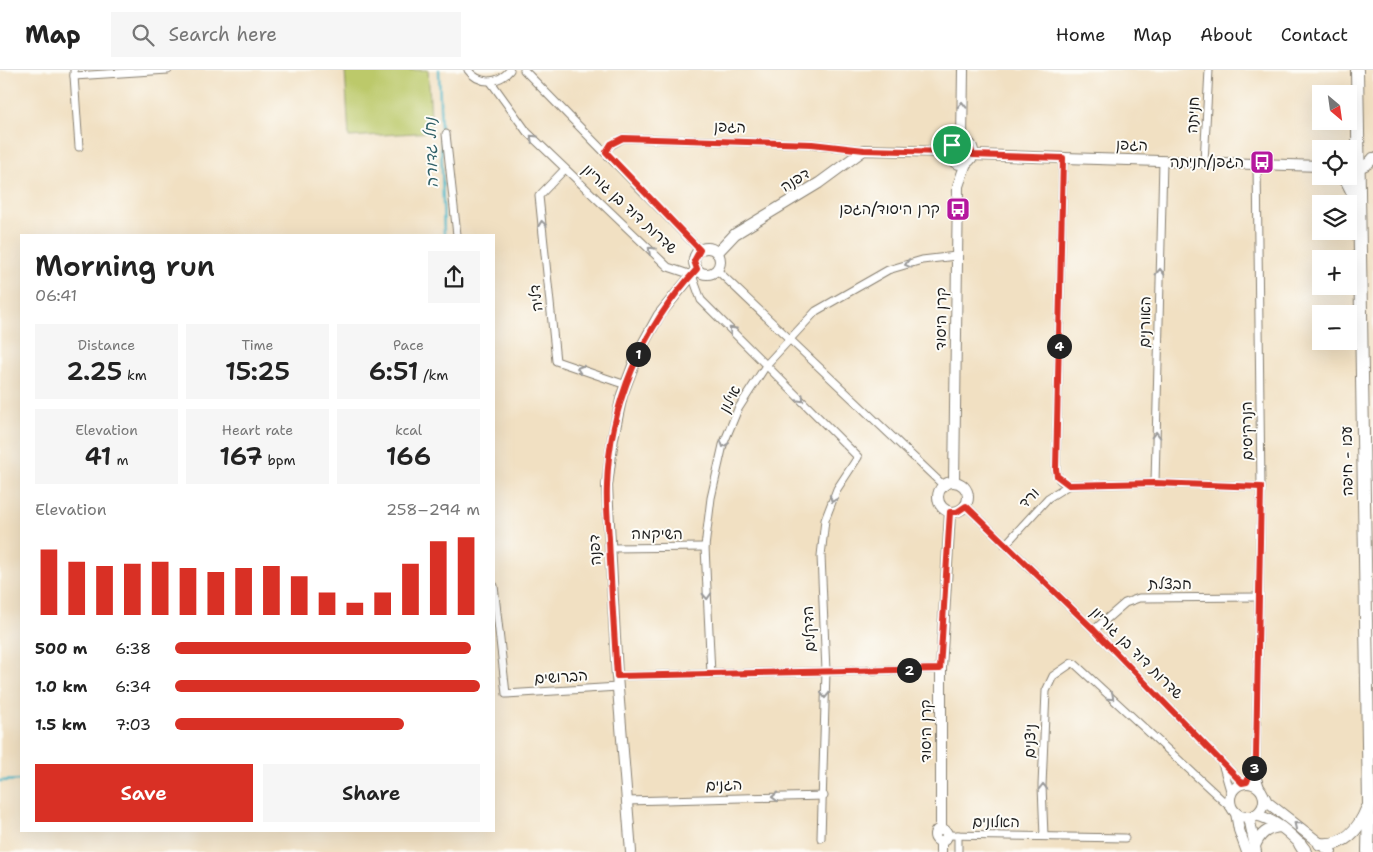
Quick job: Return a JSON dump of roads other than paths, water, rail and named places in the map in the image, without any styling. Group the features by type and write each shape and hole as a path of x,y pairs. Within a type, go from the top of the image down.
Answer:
{"highway":[{"name":"עכו - חיפה","path":"1357,70 1357,85"},
{"path":"1349,185 1359,204"},
{"name":"עכו - חיפה","path":"1356,185 1359,204 1369,804 1368,852"},
{"path":"1320,844 1336,843 1351,835 1358,827 1369,804"}],"street":[{"path":"79,147 74,73 168,70"},
{"path":"468,70 476,78 491,82 499,80 510,70"},
{"name":"שדרות דוד בן גוריון","path":"524,70 700,250"},
{"path":"962,140 963,70"},
{"name":"חניתה","path":"1204,162 1209,70"},
{"name":"שדרות דוד בן גוריון","path":"491,82 527,132 668,267 694,272"},
{"path":"446,134 457,234"},
{"name":"הגפן","path":"606,152 611,144 623,138 812,144 951,157"},
{"path":"962,140 969,144 969,159 959,164 951,157 954,142 962,140"},
{"name":"דפנה","path":"717,253 735,234 819,183 864,150"},
{"name":"קרן היסוד","path":"951,157 958,186 954,482"},
{"path":"1063,158 1056,472 1060,480 1069,485 1155,483 1261,487"},
{"name":"הגפן","path":"969,159 1063,158 1312,166"},
{"path":"1357,167 1370,164 1373,158"},
{"name":"קרן היסוד","path":"958,186 969,159"},
{"name":"האורנים","path":"1155,483 1163,161"},
{"name":"הנרקיסים","path":"1258,164 1261,487 1256,757 1257,777 1262,793"},
{"name":"דליה","path":"565,169 539,196 556,361 626,385"},
{"path":"694,272 708,274 717,270 720,260 717,253 711,249 700,250 694,261 694,272 701,300 767,364"},
{"name":"אילון","path":"711,674 705,547 711,498 723,445 738,409 767,364 816,311 888,270 922,260 956,256"},
{"path":"717,270 943,485"},
{"name":"דפנה","path":"631,852 626,801 606,486 612,438 626,385 638,353 659,315 694,272"},
{"name":"הדקלים","path":"767,364 858,457 837,490 825,520 821,556 820,587 826,672 824,796 821,838"},
{"path":"954,482 962,485 968,493 966,506 957,512 950,512 942,508 937,500 943,485 954,482"},
{"name":"ורד","path":"1005,545 1048,498 1069,485"},
{"name":"שדרות דוד בן גוריון","path":"966,506 1094,630 1244,783"},
{"name":"קרן היסוד","path":"941,852 947,835 940,669 950,512"},
{"name":"השיקמה","path":"610,548 705,547"},
{"name":"הברושים","path":"495,595 506,694 711,674 940,669"},
{"name":"חבצלת","path":"1094,630 1125,603 1139,598 1258,597"},
{"name":"ניצנים","path":"1044,836 1042,786 1046,691 1053,676 1068,664 1075,664 1234,812"},
{"name":"הנרקיסים","path":"1244,783 1256,757"},
{"name":"שדרות דוד בן גוריון","path":"1221,761 1230,794"},
{"path":"1253,850 1239,830 1230,794 1244,783 1262,793 1267,802 1331,852"},
{"path":"1252,816 1262,808 1262,793"},
{"name":"הגנים","path":"626,801 824,796"},
{"path":"1234,812 1266,818 1281,827 1304,849"},
{"path":"1252,816 1253,850"},
{"path":"1253,850 1258,838 1266,831 1281,827"},
{"path":"947,835 958,852"},
{"name":"האלונים","path":"947,835 1125,838"}],"waterway":[{"name":"נחל גדורה","path":"439,70 444,234"},
{"name":"נחל גדורה","path":"0,781 20,780"}],"place":[{"name":"הגפן/חניתה","path":"1262,162"},
{"name":"קרן היסוד/הגפן","path":"958,209"}]}
